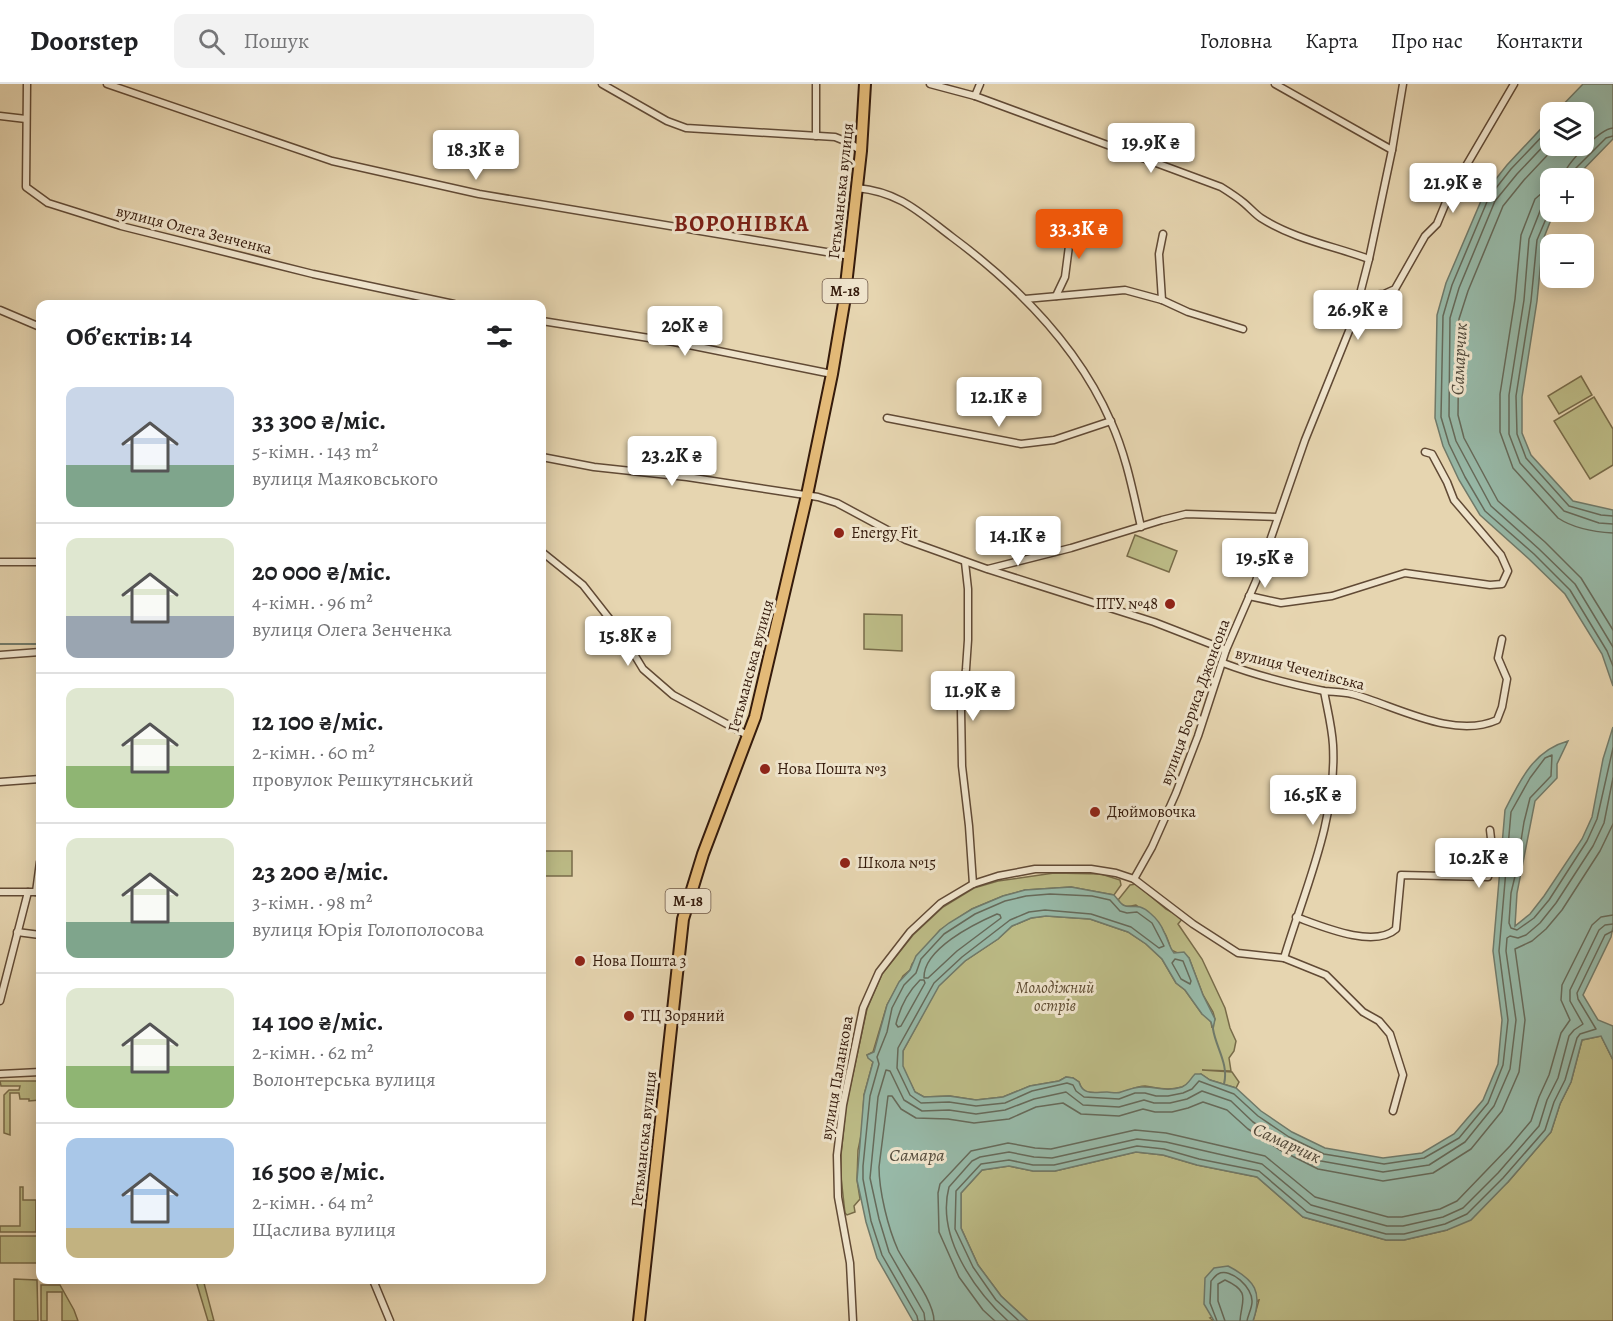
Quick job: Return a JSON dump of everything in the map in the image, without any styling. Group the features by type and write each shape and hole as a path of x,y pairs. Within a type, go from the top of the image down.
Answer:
{"highway":[{"name":"Гетьманська вулиця","path":"639,1321 683,919 703,854 749,736 763,691 807,495 832,374 850,256 861,151 865,84"}],"street":[{"path":"0,116 26,119 27,84"},
{"path":"107,84 332,161 479,194 850,256"},
{"path":"602,84 667,121 686,128 835,137 850,143 861,151"},
{"path":"816,84 816,136"},
{"path":"930,84 975,96 1221,187 1246,204 1259,217 1276,226 1300,237 1369,259"},
{"path":"975,96 980,84"},
{"path":"1275,84 1392,150"},
{"name":"вулиця Бориса Джонсона","path":"1134,879 1152,847 1176,793 1226,650 1249,596 1305,440 1353,321 1369,259 1392,150 1403,84"},
{"path":"1360,296 1384,294 1395,289 1425,236 1437,224 1449,195 1514,84"},
{"name":"вулиця Олега Зенченка","path":"26,119 26,186 48,203 132,229 313,274 435,300"},
{"path":"857,188 890,194 904,201 986,262 1025,299 1061,339 1088,378 1111,421 1123,454 1141,527"},
{"path":"1056,296 1065,277 1073,215"},
{"path":"1162,300 1159,254 1163,234"},
{"path":"1025,299 1125,290 1162,300 1188,312 1243,329"},
{"path":"0,310 36,325"},
{"path":"546,322 674,342 832,374"},
{"path":"887,418 1021,444 1054,440 1111,421"},
{"path":"1249,596 1281,603 1332,596 1406,573 1490,585 1502,584 1508,570 1501,555 1454,500 1432,454 1425,452"},
{"path":"546,458 594,467 687,477 807,495 837,504 906,540 965,562 1154,622 1226,650"},
{"path":"987,569 1071,548 1186,514 1277,517"},
{"path":"546,555 583,585 623,636 643,669 673,695 749,736"},
{"path":"0,561 5,563 36,562"},
{"path":"965,562 968,589 968,640 961,709 962,755 973,884"},
{"name":"вулиця Чечелівська","path":"1222,663 1252,674 1324,691 1351,694 1422,719 1469,726 1497,720 1502,707 1507,679 1498,658 1502,639"},
{"path":"0,655 36,652"},
{"path":"1284,958 1318,856 1330,803 1333,744 1324,691"},
{"path":"0,782 36,779"},
{"path":"1296,917 1342,933 1369,936 1390,934 1396,929 1401,875 1488,877 1492,866 1490,830"},
{"name":"вулиця Паланкова","path":"853,1321 850,1263 838,1197 837,1155 843,1106 863,1008 879,972 910,932 941,903 973,884 1024,870 1064,868 1105,871 1134,879"},
{"path":"1134,879 1193,924 1238,953 1284,958 1326,975 1363,1012 1379,1021 1390,1034 1403,1075 1393,1111"},
{"path":"0,892 36,892"},
{"path":"0,1001 28,892"},
{"path":"17,932 36,934"},
{"path":"0,1074 36,1072"},
{"path":"375,1284 390,1321"}],"green space":[{"path":"1581,376 1592,395 1559,414 1548,396"},
{"path":"1594,397 1613,429 1613,465 1590,479 1554,421"},
{"path":"1135,535 1177,551 1169,572 1127,556"},
{"path":"864,614 902,615 902,651 864,649"},
{"path":"546,851 572,851 572,876 546,876"},
{"path":"1054,873 1101,874 1120,880 1121,885 1114,895 1071,887 1025,890 1003,896 972,909 940,930 903,976 887,1005 873,1052 867,1055 873,1062 864,1095 862,1131 858,1150 857,1180 860,1199 854,1206 855,1212 847,1215 841,1177 846,1106 867,1009 882,974 913,935 943,907 974,888 998,881"},
{"name":"Молодіжний острів","path":"1136,884 1166,909 1183,918 1178,924 1202,959 1225,1008 1236,1041 1234,1051 1229,1058 1231,1071 1202,1070 1232,1072 1239,1082 1236,1088 1210,1080 1201,1074 1185,1086 1177,1088 1141,1086 1114,1093 1085,1092 1079,1082 1066,1077 1059,1081 1030,1086 1003,1097 976,1100 950,1096 924,1097 915,1092 902,1066 903,1051 938,986 965,961 998,939 1012,926 1031,918 1046,916 1090,919 1128,932 1162,959 1176,983 1185,990 1202,1014 1208,1017 1212,1028 1215,1019 1213,1012 1203,995 1189,958 1171,950 1162,929 1149,914 1136,905 1126,906 1118,900 1130,885"},
{"path":"1601,1036 1613,1060 1613,1321 1253,1321 1259,1300 1210,1318 1214,1321 1028,1321 1001,1296 978,1265 961,1228 961,1193 982,1170 1009,1166 1033,1171 1055,1171 1136,1152 1163,1155 1197,1165 1257,1177 1303,1217 1386,1240 1404,1240 1447,1230 1508,1182 1551,1132 1560,1104 1571,1082 1582,1040"},
{"path":"0,1081 36,1081 36,1100 20,1099 19,1093 10,1093 10,1135 4,1133 4,1095 9,1090 19,1090 20,1086 1,1086"},
{"path":"20,1187 23,1187 23,1200 36,1200 36,1232 0,1232 0,1226 20,1226"},
{"path":"0,1236 36,1236 36,1263 0,1263"},
{"path":"14,1279 36,1280 38,1321 14,1321"},
{"path":"197,1284 204,1284 214,1321 208,1321"},
{"path":"41,1285 60,1285 78,1321 62,1321 62,1292 47,1292 47,1321 41,1321"}],"water":[{"name":"Самарчик","path":"1583,84 1613,84 1613,139 1585,168 1540,168 1540,222 1550,222 1545,234 1540,234 1540,270 1522,397 1522,433 1531,455 1573,501 1613,510 1613,686 1602,654 1565,594 1480,515 1459,480 1443,446 1435,418 1437,315 1446,283 1484,194 1540,130 1540,156 1594,156 1594,102 1566,102"},
{"name":"Самара","path":"1613,727 1613,927 1611,937 1583,995 1598,1020 1613,1026 1613,1060 1601,1036 1582,1040 1571,1082 1560,1104 1551,1132 1508,1182 1471,1220 1447,1230 1404,1240 1386,1240 1303,1217 1257,1177 1197,1165 1163,1155 1136,1152 1055,1171 1033,1171 1009,1166 982,1170 961,1193 961,1228 978,1265 1001,1296 1028,1321 913,1321 877,1258 857,1180 864,1095 873,1062 867,1055 874,1052 887,1005 899,982 910,970 916,956 940,930 972,909 1025,890 1071,887 1114,895 1123,905 1142,907 1150,913 1161,926 1174,953 1184,952 1189,958 1215,1019 1213,1029 1211,1022 1202,1014 1185,990 1176,983 1162,959 1128,932 1090,919 1046,916 1031,918 1012,926 998,939 965,961 939,986 903,1051 903,1066 915,1092 924,1097 949,1096 976,1100 1003,1097 1030,1086 1059,1081 1066,1077 1073,1078 1083,1089 1090,1092 1118,1093 1141,1087 1171,1089 1182,1087 1195,1074 1201,1074 1210,1080 1236,1088 1261,1111 1292,1132 1325,1148 1383,1158 1422,1153 1454,1134 1483,1100 1498,1064 1502,1020 1493,951 1505,810 1516,788 1537,759 1556,745 1568,741 1557,764 1557,778 1535,801 1517,893 1515,926 1530,914 1544,896 1582,839 1592,817 1603,759"},
{"path":"1228,1266 1245,1276 1254,1288 1257,1302 1253,1321 1214,1321 1204,1304 1205,1278 1214,1268"}],"waterway":[{"path":"0,644 36,644"},
{"path":"1213,1029 1224,1063 1224,1084"}],"place":[{"name":"Energy Fit","path":"839,533"},
{"name":"ПТУ №48","path":"1170,604"},
{"name":"Нова Пошта №3","path":"765,769"},
{"name":"Дюймовочка","path":"1095,812"},
{"name":"Школа №15","path":"845,863"},
{"name":"Нова Пошта 3","path":"580,961"},
{"name":"ТЦ Зоряний","path":"629,1016"}],"district":[{"name":"ВОРОНІВКА","path":"742,224"}]}
